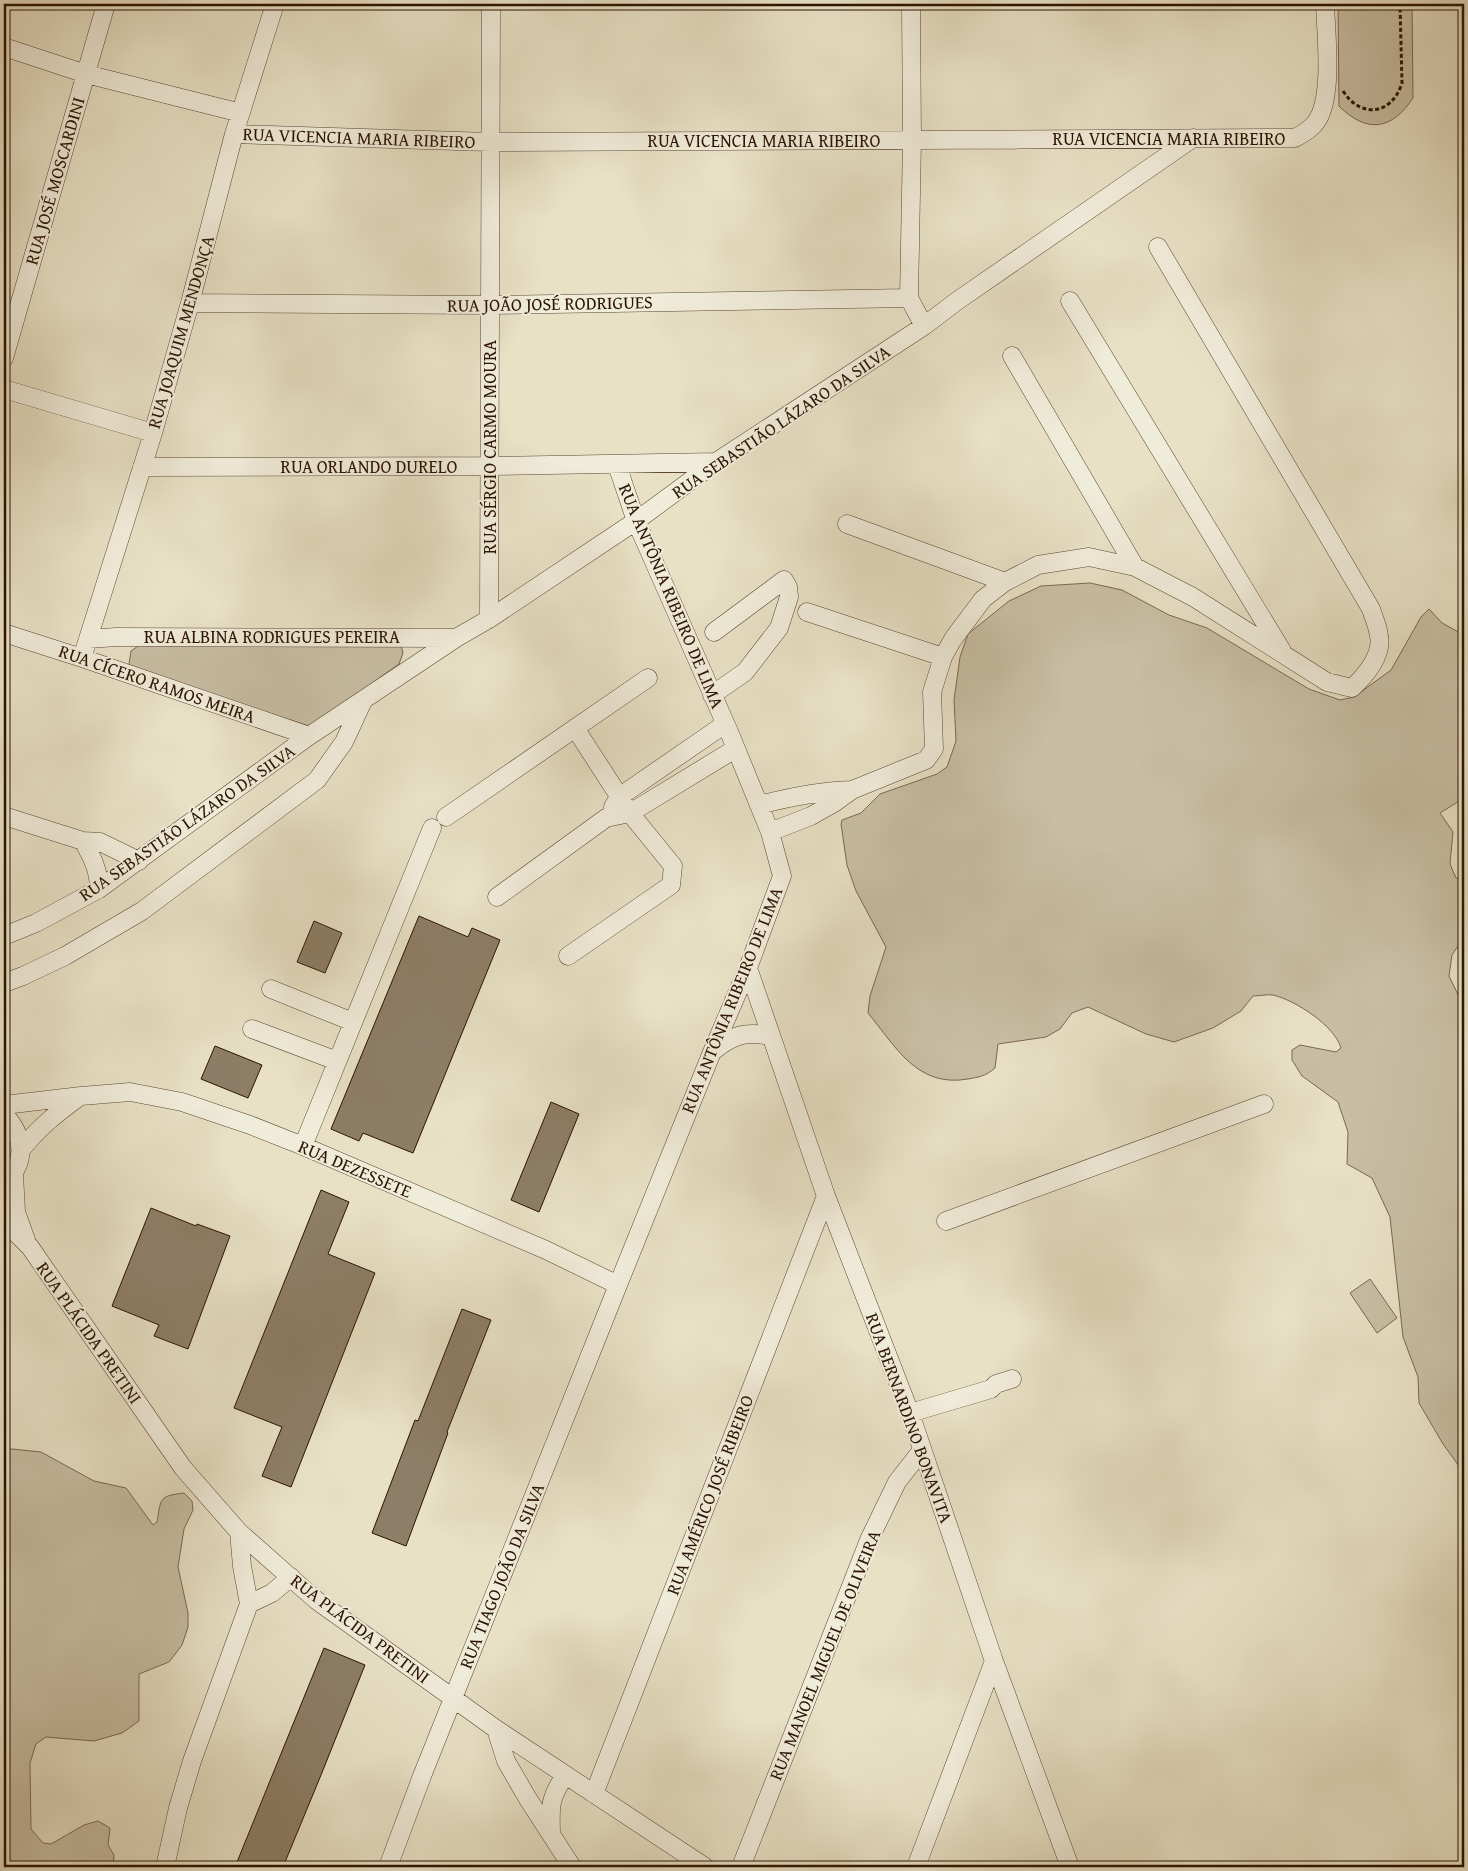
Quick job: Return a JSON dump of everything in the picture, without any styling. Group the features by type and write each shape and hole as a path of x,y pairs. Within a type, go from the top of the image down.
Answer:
{"street":[{"name":"RUA JOSÉ MOSCARDINI","path":"4,358 106,4"},
{"name":"RUA JOAQUIM MENDONÇA","path":"82,658 153,433 190,303 234,134 275,4"},
{"name":"RUA SÉRGIO CARMO MOURA","path":"489,619 491,4"},
{"path":"911,4 912,140 909,298 924,326"},
{"name":"RUA VICENCIA MARIA RIBEIRO","path":"234,134 490,142 1295,138 1308,130 1318,118 1326,97 1326,4"},
{"path":"4,48 86,74 241,113"},
{"name":"RUA SEBASTIÃO LÁZARO DA SILVA","path":"4,936 36,923 99,889 309,736 636,521 716,462 924,326 1193,138"},
{"path":"770,832 811,816 852,790 926,760 934,749 932,692 943,657 953,638 983,599 1005,582 1038,566 1088,557 1135,567 1194,597 1327,682 1352,688 1362,678 1376,655 1380,638 1371,609 1158,247"},
{"name":"RUA JOÃO JOSÉ RODRIGUES","path":"190,303 490,305 909,298"},
{"path":"1070,301 1284,654"},
{"path":"1012,356 1135,567"},
{"path":"4,389 153,433"},
{"name":"RUA ORLANDO DURELO","path":"142,467 617,465 716,462"},
{"name":"RUA ANTÔNIA RIBEIRO DE LIMA","path":"617,465 636,521 770,832 782,876 748,968 618,1285"},
{"path":"847,524 1005,582"},
{"path":"712,695 745,672 779,628 789,597 788,587 784,580 714,632"},
{"path":"807,612 943,657"},
{"name":"RUA CÍCERO RAMOS MEIRA","path":"4,633 309,736"},
{"name":"RUA ALBINA RODRIGUES PEREIRA","path":"88,639 116,637 456,638"},
{"path":"446,817 648,678"},
{"path":"4,983 65,956 142,911 317,780 344,742 364,700"},
{"path":"497,897 606,818 619,797 725,724"},
{"path":"568,956 671,885 673,866 630,813 575,728"},
{"path":"606,818 630,813 735,748"},
{"path":"759,805 796,796 852,790"},
{"path":"4,816 83,841 100,842 139,861"},
{"path":"303,1146 432,828"},
{"path":"83,841 95,862 99,875 99,889"},
{"name":"RUA BERNARDINO BONAVITA","path":"748,968 826,1196 910,1413 994,1662 1070,1867"},
{"path":"271,989 353,1022"},
{"path":"252,1029 337,1061"},
{"path":"712,1052 724,1042 739,1035 755,1033 771,1036"},
{"name":"RUA DEZESSETE","path":"4,1105 130,1092 182,1102 250,1125 303,1146 546,1250 618,1285"},
{"name":"RUA DEZESSETE","path":"21,1150 35,1132 52,1116 82,1096"},
{"path":"946,1221 1264,1104"},
{"path":"4,1114 13,1124 19,1136 21,1150"},
{"name":"RUA PLÁCIDA PRETINI","path":"21,1150 18,1167 9,1180 16,1212 30,1247"},
{"name":"RUA AMÉRICO JOSÉ RIBEIRO","path":"594,1794 826,1196"},
{"name":"RUA PLÁCIDA PRETINI","path":"4,1221 30,1247 183,1468 239,1532 316,1600 496,1729 705,1867"},
{"name":"RUA TIAGO JOÃO DA SILVA","path":"388,1867 618,1285"},
{"path":"910,1413 991,1389 998,1392 1014,1383"},
{"name":"RUA MANOEL MIGUEL DE OLIVEIRA","path":"741,1867 869,1540 897,1482 922,1450"},
{"path":"165,1867 178,1808 192,1761 249,1604 242,1566 239,1532"},
{"path":"249,1604 272,1593 291,1577"},
{"path":"916,1867 994,1662"},
{"path":"496,1729 506,1761 572,1867"},
{"path":"551,1833 550,1810 552,1800 565,1775"}],"path":[{"path":"1340,85 1343,93 1352,103 1368,110 1382,109 1399,92 1402,83 1400,4"}],"shaded area":[{"path":"1338,4 1412,4 1413,98 1397,117 1388,122 1369,124 1359,121 1339,106"},
{"path":"1090,583 1122,590 1169,615 1207,628 1309,689 1340,700 1354,697 1391,670 1421,617 1429,609 1442,623 1464,635 1464,798 1440,813 1453,832 1450,864 1456,878 1464,879 1464,937 1452,955 1449,976 1464,1007 1464,1473 1443,1444 1419,1403 1418,1377 1403,1337 1390,1217 1372,1178 1347,1164 1348,1132 1338,1102 1302,1076 1292,1060 1292,1050 1300,1045 1336,1052 1341,1048 1331,1031 1313,1015 1282,998 1271,995 1253,996 1241,1011 1213,1028 1174,1042 1146,1034 1088,1007 1072,1013 1060,1029 1046,1037 998,1044 995,1068 989,1073 968,1079 950,1080 935,1077 921,1071 909,1062 868,1013 870,996 886,947 856,891 847,865 842,820 861,813 880,794 937,774 947,767 956,741 954,700 960,657 968,634 1009,601 1041,586"},
{"path":"401,645 403,653 399,664 315,724 309,726 132,669 129,664 131,651 138,646"},
{"path":"1370,1279 1397,1318 1377,1333 1350,1293"},
{"path":"4,1450 41,1452 94,1481 126,1488 153,1525 157,1522 159,1508 166,1497 184,1493 192,1501 193,1510 184,1529 178,1567 188,1613 188,1627 182,1645 169,1662 139,1674 139,1721 122,1733 94,1741 46,1737 36,1744 30,1763 31,1829 43,1843 51,1844 84,1825 98,1821 110,1828 108,1845 114,1855 113,1867 4,1867"}],"building":[{"path":"419,916 468,937 472,928 500,940 413,1153 363,1133 359,1141 331,1129"},
{"path":"314,921 342,933 325,973 297,962"},
{"path":"215,1046 262,1065 248,1098 201,1079"},
{"path":"551,1102 579,1114 539,1212 511,1200"},
{"path":"321,1190 349,1202 328,1254 375,1273 291,1487 262,1476 282,1427 234,1408"},
{"path":"151,1208 196,1226 197,1224 230,1236 188,1349 154,1336 159,1325 112,1306"},
{"path":"462,1309 491,1320 447,1432 406,1546 372,1533 415,1420 418,1421"},
{"path":"324,1648 365,1665 321,1775 283,1867 235,1867"}]}
